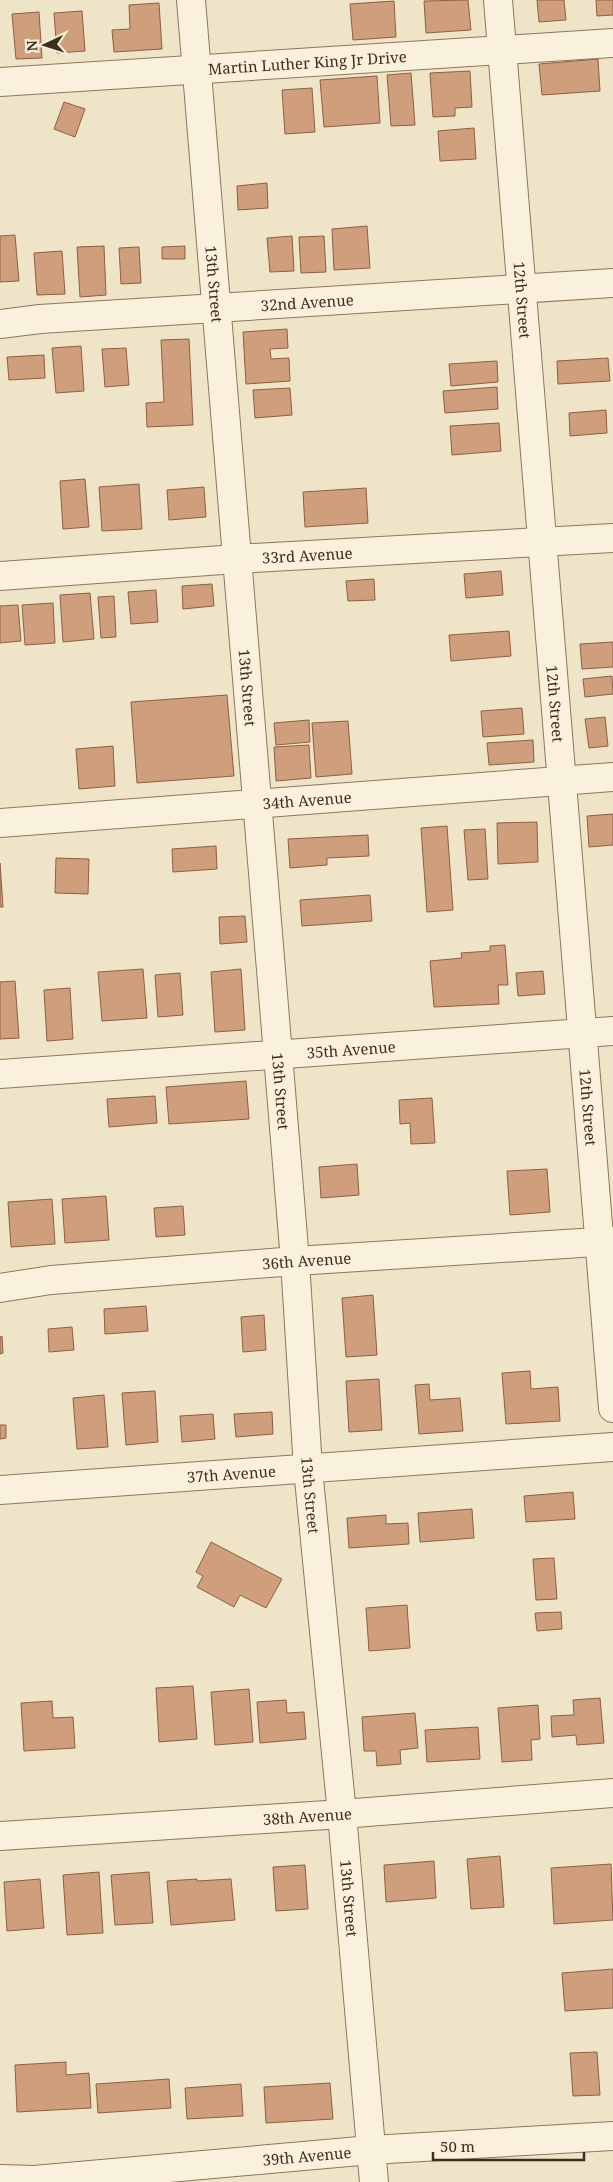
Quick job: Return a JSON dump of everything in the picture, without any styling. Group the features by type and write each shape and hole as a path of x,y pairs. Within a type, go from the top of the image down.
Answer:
{"street":[{"name":"13th Street","path":"191,0 295,1261 308,1470 342,1814 374,2182"},
{"name":"12th Street","path":"498,0 582,1033 607,1241 613,1408"},
{"name":"Martin Luther King Jr Drive","path":"0,82 613,43"},
{"name":"32nd Avenue","path":"0,324 40,319 613,283"},
{"name":"33rd Avenue","path":"0,576 236,559 613,538"},
{"name":"34th Avenue","path":"0,823 613,777"},
{"name":"35th Avenue","path":"0,1074 613,1031"},
{"name":"36th Avenue","path":"0,1288 51,1280 295,1261 607,1241"},
{"name":"37th Avenue","path":"0,1490 308,1470 613,1447"},
{"name":"38th Avenue","path":"0,1836 342,1814 613,1793"},
{"name":"39th Avenue","path":"0,2179 34,2181 371,2150 613,2136"}],"building":[{"path":"468,0 471,30 426,33 424,1"},
{"path":"537,0 564,0 566,20 539,22"},
{"path":"596,0 613,0 613,15 597,16"},
{"path":"394,1 396,37 353,40 350,4"},
{"path":"159,3 162,49 114,52 112,30 130,29 129,5"},
{"path":"82,11 85,51 57,53 54,13"},
{"path":"39,12 42,58 16,59 12,14"},
{"path":"598,59 600,91 542,95 539,64"},
{"path":"470,71 472,107 455,108 455,116 433,117 430,73"},
{"path":"411,73 415,125 391,126 387,75"},
{"path":"377,76 380,123 324,127 320,80"},
{"path":"312,88 315,132 285,134 282,90"},
{"path":"64,102 85,109 75,137 54,129"},
{"path":"474,128 476,159 440,161 438,131"},
{"path":"267,183 268,208 238,210 237,186"},
{"path":"367,226 370,268 334,270 332,229"},
{"path":"15,235 19,281 0,282 0,236"},
{"path":"292,236 294,271 270,272 267,238"},
{"path":"324,236 326,272 301,273 299,237"},
{"path":"104,246 106,295 80,297 77,247"},
{"path":"185,246 185,259 162,259 162,247"},
{"path":"139,247 141,283 121,284 119,248"},
{"path":"62,251 65,294 37,295 34,253"},
{"path":"287,329 288,348 270,349 271,359 289,358 290,381 246,384 243,332"},
{"path":"189,339 193,425 147,427 146,403 164,402 161,340"},
{"path":"81,346 84,391 56,393 52,348"},
{"path":"126,348 129,385 105,387 102,349"},
{"path":"44,355 45,378 9,380 7,357"},
{"path":"608,358 610,381 558,384 557,361"},
{"path":"497,361 498,382 451,386 449,364"},
{"path":"497,387 498,409 445,413 443,391"},
{"path":"290,388 292,415 255,418 253,390"},
{"path":"606,410 607,433 570,436 569,413"},
{"path":"499,423 501,451 452,455 450,426"},
{"path":"85,479 89,527 63,529 60,481"},
{"path":"139,484 142,529 102,531 99,487"},
{"path":"204,487 206,517 169,520 167,490"},
{"path":"366,488 368,523 305,527 303,492"},
{"path":"501,571 503,595 466,598 464,574"},
{"path":"374,579 375,600 348,601 346,581"},
{"path":"212,584 214,606 183,609 182,586"},
{"path":"156,590 158,622 131,624 128,592"},
{"path":"90,593 94,639 63,642 60,595"},
{"path":"114,596 116,637 101,638 98,597"},
{"path":"53,603 55,643 25,645 22,605"},
{"path":"18,605 21,641 0,643 0,606"},
{"path":"509,631 511,656 451,661 449,635"},
{"path":"613,642 613,667 582,669 580,644"},
{"path":"612,676 613,694 585,697 583,679"},
{"path":"227,695 234,776 137,783 131,702"},
{"path":"522,708 524,734 483,737 481,711"},
{"path":"605,717 608,746 589,748 585,719"},
{"path":"309,720 310,742 276,745 274,723"},
{"path":"348,721 352,774 316,777 312,723"},
{"path":"533,740 534,762 489,765 487,743"},
{"path":"309,745 311,778 276,781 274,747"},
{"path":"113,746 115,786 79,789 76,749"},
{"path":"613,814 613,845 589,847 587,816"},
{"path":"537,822 538,862 498,864 497,823"},
{"path":"447,826 453,910 427,912 421,828"},
{"path":"485,829 488,879 468,880 464,830"},
{"path":"368,835 369,856 327,858 327,865 290,868 288,839"},
{"path":"216,846 217,869 173,872 172,849"},
{"path":"56,858 89,859 88,894 55,893"},
{"path":"0,863 3,907 0,907"},
{"path":"370,895 372,921 302,926 300,900"},
{"path":"245,916 247,942 220,944 219,917"},
{"path":"505,945 508,985 498,985 499,1004 434,1007 430,961 462,958 461,953 490,951 490,946"},
{"path":"143,969 147,1018 102,1021 98,972"},
{"path":"241,969 245,1030 215,1032 211,972"},
{"path":"543,971 545,994 518,996 516,973"},
{"path":"180,973 183,1015 158,1017 155,975"},
{"path":"15,981 19,1038 0,1039 0,982"},
{"path":"70,988 73,1039 47,1041 44,990"},
{"path":"246,1081 249,1119 169,1124 166,1087"},
{"path":"155,1096 157,1123 109,1127 107,1099"},
{"path":"432,1098 435,1143 411,1144 410,1123 400,1124 399,1100"},
{"path":"357,1164 359,1195 321,1198 319,1167"},
{"path":"547,1169 550,1212 510,1215 507,1171"},
{"path":"106,1196 109,1240 65,1243 62,1199"},
{"path":"52,1199 55,1244 11,1247 8,1202"},
{"path":"183,1206 185,1235 156,1237 154,1208"},
{"path":"373,1295 377,1355 346,1357 342,1298"},
{"path":"146,1306 148,1331 105,1334 104,1309"},
{"path":"264,1315 266,1350 243,1352 241,1317"},
{"path":"72,1327 74,1350 49,1352 48,1329"},
{"path":"2,1336 3,1353 0,1354 0,1337"},
{"path":"530,1371 531,1389 558,1387 560,1421 506,1424 502,1373"},
{"path":"379,1379 382,1430 349,1432 346,1381"},
{"path":"429,1384 430,1400 460,1398 463,1431 419,1434 415,1385"},
{"path":"155,1391 158,1442 126,1445 122,1393"},
{"path":"104,1395 108,1447 77,1449 73,1398"},
{"path":"272,1412 273,1434 236,1437 234,1414"},
{"path":"213,1414 215,1439 182,1442 180,1416"},
{"path":"0,1425 6,1425 6,1438 0,1439"},
{"path":"573,1492 575,1519 526,1522 524,1496"},
{"path":"472,1509 474,1538 420,1542 418,1513"},
{"path":"386,1515 386,1524 408,1523 409,1544 349,1548 347,1518"},
{"path":"211,1542 282,1579 266,1608 240,1595 234,1607 197,1587 203,1576 196,1572"},
{"path":"554,1558 557,1599 536,1600 533,1559"},
{"path":"407,1605 410,1648 369,1651 366,1608"},
{"path":"561,1612 562,1629 537,1631 535,1613"},
{"path":"193,1686 197,1739 159,1742 156,1688"},
{"path":"249,1689 253,1742 215,1745 211,1692"},
{"path":"600,1698 604,1743 577,1745 576,1735 552,1737 551,1716 574,1715 573,1700"},
{"path":"286,1700 287,1713 304,1712 306,1739 260,1743 257,1702"},
{"path":"52,1701 53,1718 73,1717 75,1748 24,1751 21,1703"},
{"path":"538,1705 540,1739 531,1740 532,1760 502,1762 498,1708"},
{"path":"415,1713 418,1748 400,1750 401,1764 377,1766 376,1751 364,1751 362,1717"},
{"path":"478,1727 480,1759 427,1762 425,1730"},
{"path":"500,1856 504,1907 471,1909 467,1859"},
{"path":"434,1861 436,1898 386,1902 384,1865"},
{"path":"611,1864 613,1920 554,1924 551,1868"},
{"path":"305,1865 308,1909 276,1911 273,1867"},
{"path":"99,1872 103,1933 67,1935 63,1875"},
{"path":"149,1872 153,1923 115,1925 111,1875"},
{"path":"40,1879 44,1928 7,1931 4,1882"},
{"path":"197,1879 197,1881 231,1879 235,1920 171,1925 167,1881"},
{"path":"613,1969 613,2008 565,2011 562,1973"},
{"path":"597,2052 600,2095 573,2096 570,2053"},
{"path":"66,2062 66,2075 89,2073 91,2108 17,2112 15,2065"},
{"path":"169,2079 171,2108 98,2113 96,2084"},
{"path":"330,2083 333,2119 266,2123 264,2087"},
{"path":"241,2084 243,2116 187,2119 185,2088"}]}
